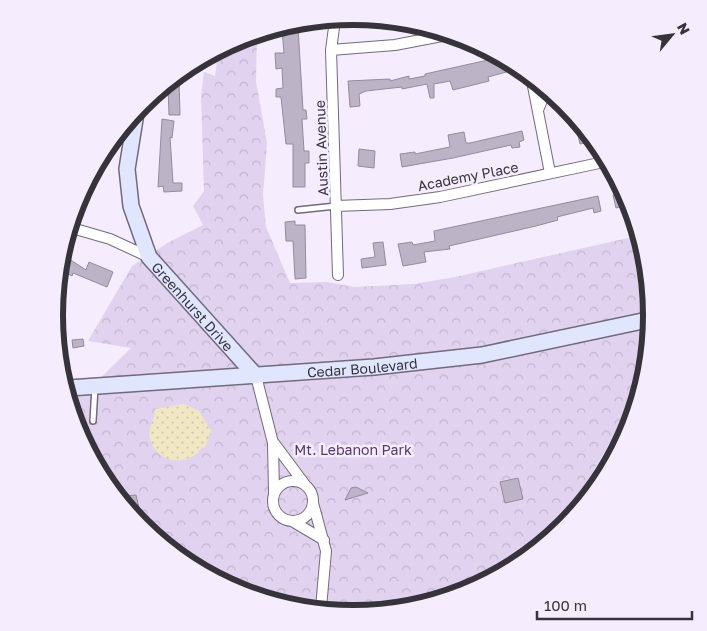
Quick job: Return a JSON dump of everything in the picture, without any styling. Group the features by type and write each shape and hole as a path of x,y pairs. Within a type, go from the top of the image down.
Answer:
{"street":[{"name":"Austin Avenue","path":"334,26 331,50 338,276"},
{"path":"331,50 395,45 436,37"},
{"path":"533,88 550,173"},
{"path":"538,110 544,96"},
{"name":"Greenhurst Drive","path":"134,125 127,169 131,206 149,257 256,376"},
{"name":"Academy Place","path":"336,206 415,201 600,163"},
{"path":"76,229 110,239 149,257"},
{"name":"Cedar Boulevard","path":"72,388 374,367 482,355 644,321"},
{"path":"256,376 273,443 274,506 276,512 286,520 292,521 324,540"},
{"path":"273,443 312,497 324,540 326,563 321,604"},
{"path":"274,494 277,489 288,482 295,482 306,487"},
{"path":"292,521 304,518 313,503"}],"lane":[{"path":"298,210 336,206"},
{"path":"93,421 95,387"}],"green space":[{"name":"Mt. Lebanon Park","path":"257,41 256,81 267,143 263,195 266,227 290,283 327,282 354,287 414,284 455,277 633,237 642,278 644,316 642,353 628,412 572,507 545,534 499,567 447,591 391,604 354,606 316,604 278,596 260,591 225,576 177,546 135,507 102,461 85,427 74,394 85,393 131,348 88,341 132,266 169,242 203,225 193,206 204,191 201,96 204,72 215,76 217,59"}],"sand":[{"path":"184,404 199,411 211,431 205,448 202,447 196,454 182,460 166,458 159,454 149,435 155,409"}],"building":[{"path":"298,31 303,110 306,110 307,119 302,119 304,151 309,151 309,163 305,163 305,187 293,187 293,144 286,144 281,97 276,97 276,89 283,88 282,68 276,69 275,53 284,53 282,34"},
{"path":"490,59 510,71 488,77 489,81 453,90 450,81 434,84 434,98 430,98 427,84 402,89 402,87 366,91 359,94 360,106 350,107 348,81 390,79 390,81 409,76 409,79 425,76 425,74"},
{"path":"179,83 180,115 169,115 168,92"},
{"path":"162,119 174,121 172,138 170,137 173,183 182,183 182,191 164,192 163,186 158,187"},
{"path":"577,130 587,143 580,144"},
{"path":"522,131 524,140 519,142 520,147 512,148 511,145 402,167 400,154 415,152 415,154 450,147 448,135 464,132 466,143 470,143"},
{"path":"359,149 375,151 374,168 358,166"},
{"path":"617,194 623,206 616,208 613,195"},
{"path":"598,196 601,211 594,213 593,208 557,217 558,220 536,226 449,246 450,249 424,252 426,262 403,266 398,244 412,242 413,245 435,241 434,231"},
{"path":"295,221 295,225 305,225 306,278 295,279 293,241 286,241 285,222"},
{"path":"383,242 386,265 362,268 361,259 375,257 373,243"},
{"path":"69,259 86,270 89,262 113,272 107,287 73,273 72,276 66,273"},
{"path":"83,339 84,346 73,348 72,340"},
{"path":"518,478 523,499 505,503 500,482"},
{"path":"356,487 368,493 345,500 351,488"},
{"path":"136,495 139,508 136,508 126,496"}]}
